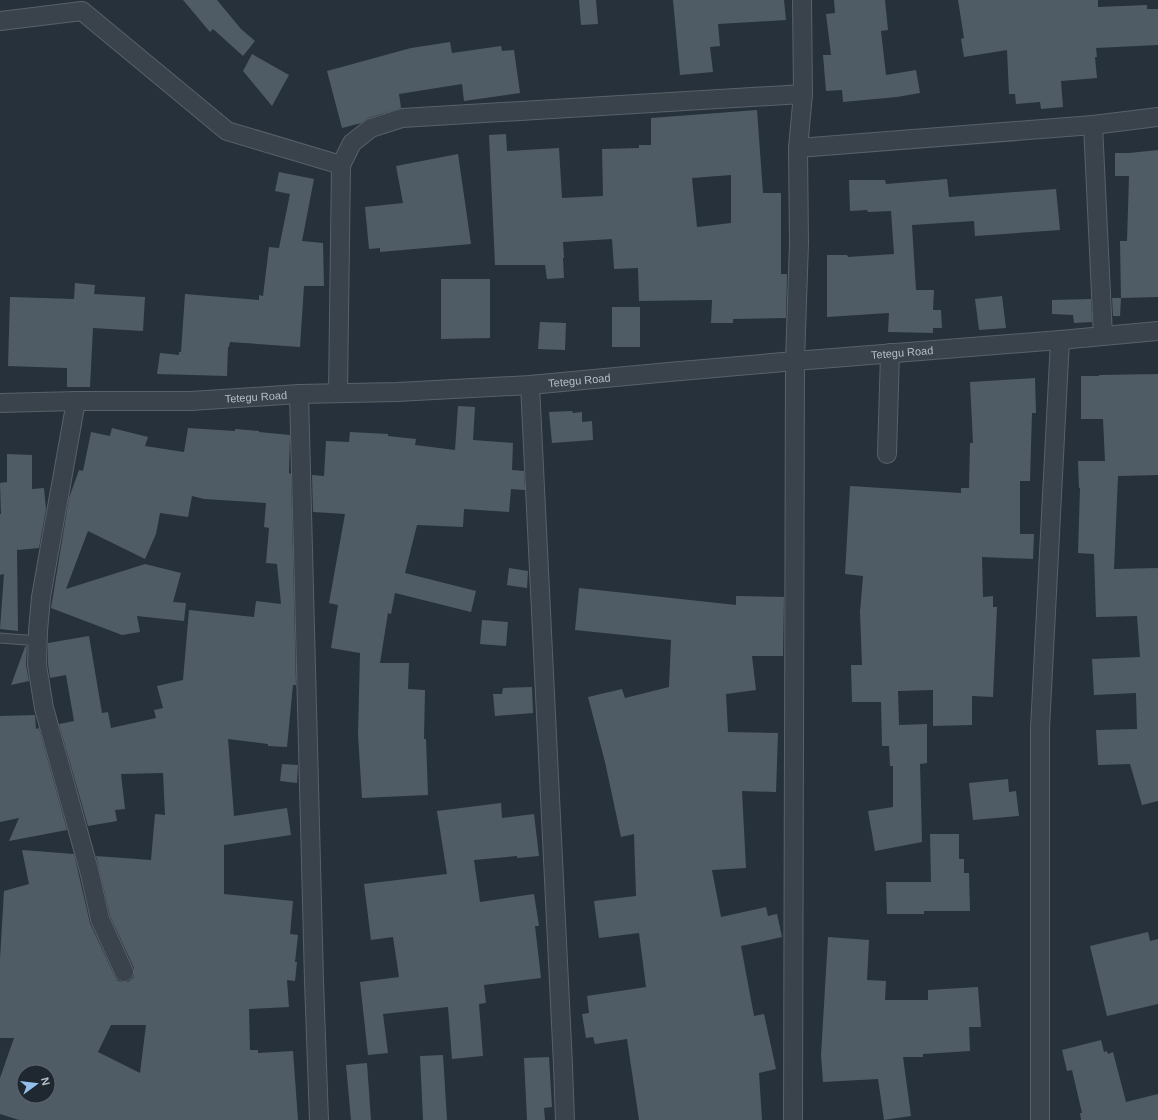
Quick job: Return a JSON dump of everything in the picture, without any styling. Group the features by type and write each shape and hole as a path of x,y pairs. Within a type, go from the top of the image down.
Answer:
{"street":[{"path":"793,1120 795,361 799,243 798,148 803,94 802,0"},
{"path":"0,20 82,11 227,131 341,166"},
{"path":"338,393 341,166 352,143 370,128 402,118 803,94"},
{"path":"798,148 1093,125 1158,117"},
{"path":"1093,125 1103,336"},
{"name":"Tetegu Road","path":"0,403 76,401 191,401 299,394 397,392 530,385 795,361 1158,331"},
{"path":"1040,1120 1040,728 1060,340"},
{"path":"887,454 890,353"},
{"path":"530,385 565,1120"},
{"path":"299,394 319,1120"},
{"path":"76,401 41,597 37,665 44,708 90,874 100,919 124,972"}],"lane":[{"path":"0,638 38,641"}],"building":[{"path":"183,0 217,0 241,29 255,41 243,56 213,29 210,32"},
{"path":"579,0 596,0 598,24 581,25"},
{"path":"673,0 784,0 786,20 718,24 720,46 710,47 713,72 680,75"},
{"path":"834,0 885,0 888,30 881,31 886,75 916,70 920,93 897,97 843,102 842,90 826,91 823,55 831,55 826,14 835,13"},
{"path":"958,0 1098,0 1098,7 1147,5 1147,9 1158,9 1158,45 1096,48 1097,57 1095,57 1097,78 1061,81 1063,107 1041,109 1040,102 1016,104 1015,94 1009,94 1007,50 964,57 961,39 964,38"},
{"path":"450,42 452,53 501,46 502,51 514,50 520,93 464,101 462,84 399,94 401,108 368,118 361,123 342,128 327,71 411,48"},
{"path":"252,54 289,75 272,106 243,71"},
{"path":"757,110 763,193 781,193 781,274 787,274 786,318 733,319 733,323 711,323 712,300 639,301 638,268 614,269 612,239 563,242 564,278 547,279 545,265 495,265 489,135 506,134 507,151 559,148 562,198 603,196 602,149 639,148 639,145 651,145 651,118","holes":["731,175 731,223 697,227 692,178"]},
{"path":"1158,150 1158,297 1121,298 1120,241 1127,241 1129,176 1115,176 1115,153"},
{"path":"458,154 471,244 380,252 380,248 369,249 365,207 403,203 396,166"},
{"path":"279,172 314,179 302,241 323,243 324,286 304,286 300,347 230,342 228,347 227,376 157,374 160,353 179,355 179,352 181,352 185,294 259,300 259,295 263,296 269,247 279,248 290,194 275,191"},
{"path":"947,179 949,197 1056,189 1060,230 975,236 974,221 912,225 916,290 934,290 933,310 941,310 942,328 933,328 933,333 888,332 889,313 827,317 827,255 847,255 848,257 894,254 891,211 850,211 849,180 885,180 886,184"},
{"path":"441,279 490,279 490,338 441,339"},
{"path":"75,283 95,285 94,294 145,297 143,331 93,328 90,387 67,387 67,368 8,366 10,297 74,299"},
{"path":"1002,296 1006,328 979,330 975,299"},
{"path":"1112,298 1121,298 1120,316 1113,316"},
{"path":"1091,299 1092,322 1074,323 1073,315 1052,314 1052,300"},
{"path":"612,307 640,307 640,347 612,347"},
{"path":"540,322 566,323 565,350 538,349"},
{"path":"1158,374 1158,475 1118,476 1114,569 1158,568 1158,801 1142,805 1130,764 1098,765 1096,730 1137,729 1136,693 1094,695 1092,659 1140,657 1137,616 1096,617 1094,554 1078,553 1080,488 1078,461 1105,461 1103,419 1081,419 1081,376"},
{"path":"1035,378 1036,413 1032,413 1030,481 1020,481 1020,534 1034,534 1033,559 982,557 983,597 993,596 993,607 997,607 993,697 972,696 972,725 933,726 933,690 898,691 899,725 927,724 927,763 920,764 922,842 875,851 868,811 893,807 893,766 890,766 889,746 882,746 881,702 852,702 851,665 862,665 860,612 863,576 845,574 850,486 961,493 961,488 969,488 970,443 973,443 970,382"},
{"path":"458,406 475,407 473,440 513,443 512,470 524,471 525,490 511,489 509,512 464,509 463,527 417,525 405,573 476,591 471,612 395,593 391,614 388,613 380,663 409,663 408,689 425,690 424,739 426,739 428,795 362,798 358,735 360,653 331,648 338,605 329,603 345,514 313,512 312,475 324,476 326,441 349,442 350,432 388,434 388,436 416,439 415,445 455,450"},
{"path":"572,411 573,413 582,412 582,422 592,421 593,440 552,443 549,412"},
{"path":"112,428 148,437 145,446 184,452 188,428 235,431 235,429 290,435 289,473 291,474 296,685 293,685 287,747 268,746 268,744 228,739 234,816 287,808 291,835 224,845 224,894 293,901 290,934 298,935 295,962 297,962 295,981 287,980 289,1007 249,1009 250,1050 258,1050 258,1053 293,1051 298,1120 19,1120 0,1114 0,1078 14,1038 0,1038 0,959 4,891 29,884 22,850 74,854 90,923 115,977 118,981 128,982 133,978 134,968 110,916 96,856 151,860 155,814 165,815 163,773 121,774 125,809 115,810 117,821 88,826 59,724 74,721 66,675 50,678 48,643 89,636 102,713 108,712 111,728 156,718 154,710 163,708 157,686 183,680 189,610 254,617 256,601 281,604 277,564 266,563 269,528 264,527 266,503 204,499 192,496 188,517 160,513 156,534 145,559 88,531 66,589 145,564 181,573 173,602 186,603 184,621 137,616 140,632 122,635 51,608 69,498 79,470 83,471 91,432 110,436","holes":["111,1025 146,1025 140,1073 98,1052"]},
{"path":"7,454 32,455 32,489 44,488 46,509 39,548 17,549 18,631 0,629 4,574 0,575 0,483 7,482"},
{"path":"509,568 528,571 527,588 507,585"},
{"path":"579,588 736,605 736,596 784,597 783,656 752,656 756,690 726,694 728,732 778,733 776,792 742,791 746,868 712,870 721,917 766,907 768,916 777,914 782,937 741,946 754,1016 764,1014 776,1069 759,1073 762,1120 639,1120 627,1039 595,1044 593,1037 586,1038 582,1014 589,1013 587,996 646,987 639,933 599,938 594,901 636,896 634,834 621,837 605,762 588,697 622,689 625,698 669,687 671,640 575,630"},
{"path":"482,620 508,622 506,646 480,644"},
{"path":"27,646 26,665 29,681 11,685 25,647"},
{"path":"532,687 533,713 495,716 493,694 502,694 503,688"},
{"path":"35,715 36,729 39,728 67,830 9,841 19,818 0,822 0,716"},
{"path":"282,764 298,765 297,783 280,781"},
{"path":"1008,779 1009,792 1016,791 1019,816 973,820 969,783"},
{"path":"501,803 502,818 534,814 539,856 517,858 517,856 474,860 480,902 534,894 539,926 535,926 541,978 484,985 486,1003 479,1004 483,1056 452,1059 448,1007 383,1014 388,1053 368,1055 360,982 399,977 393,937 371,940 364,884 447,874 437,811"},
{"path":"930,834 959,834 959,859 964,859 964,873 969,873 970,911 924,911 924,914 887,914 886,882 931,882"},
{"path":"1148,932 1150,941 1158,939 1158,1004 1107,1016 1090,946"},
{"path":"828,937 869,940 867,980 886,981 885,1000 928,1000 928,990 978,987 981,1027 969,1027 970,1051 923,1054 923,1057 903,1057 911,1116 884,1120 878,1079 823,1082 821,1055"},
{"path":"1101,1040 1104,1052 1107,1051 1108,1054 1113,1052 1126,1102 1158,1094 1158,1120 1081,1120 1080,1113 1082,1113 1072,1070 1067,1071 1062,1050"},
{"path":"443,1055 447,1120 423,1120 420,1056"},
{"path":"549,1057 552,1107 544,1108 545,1120 527,1120 524,1058"},
{"path":"367,1063 371,1120 351,1120 346,1065"}]}
